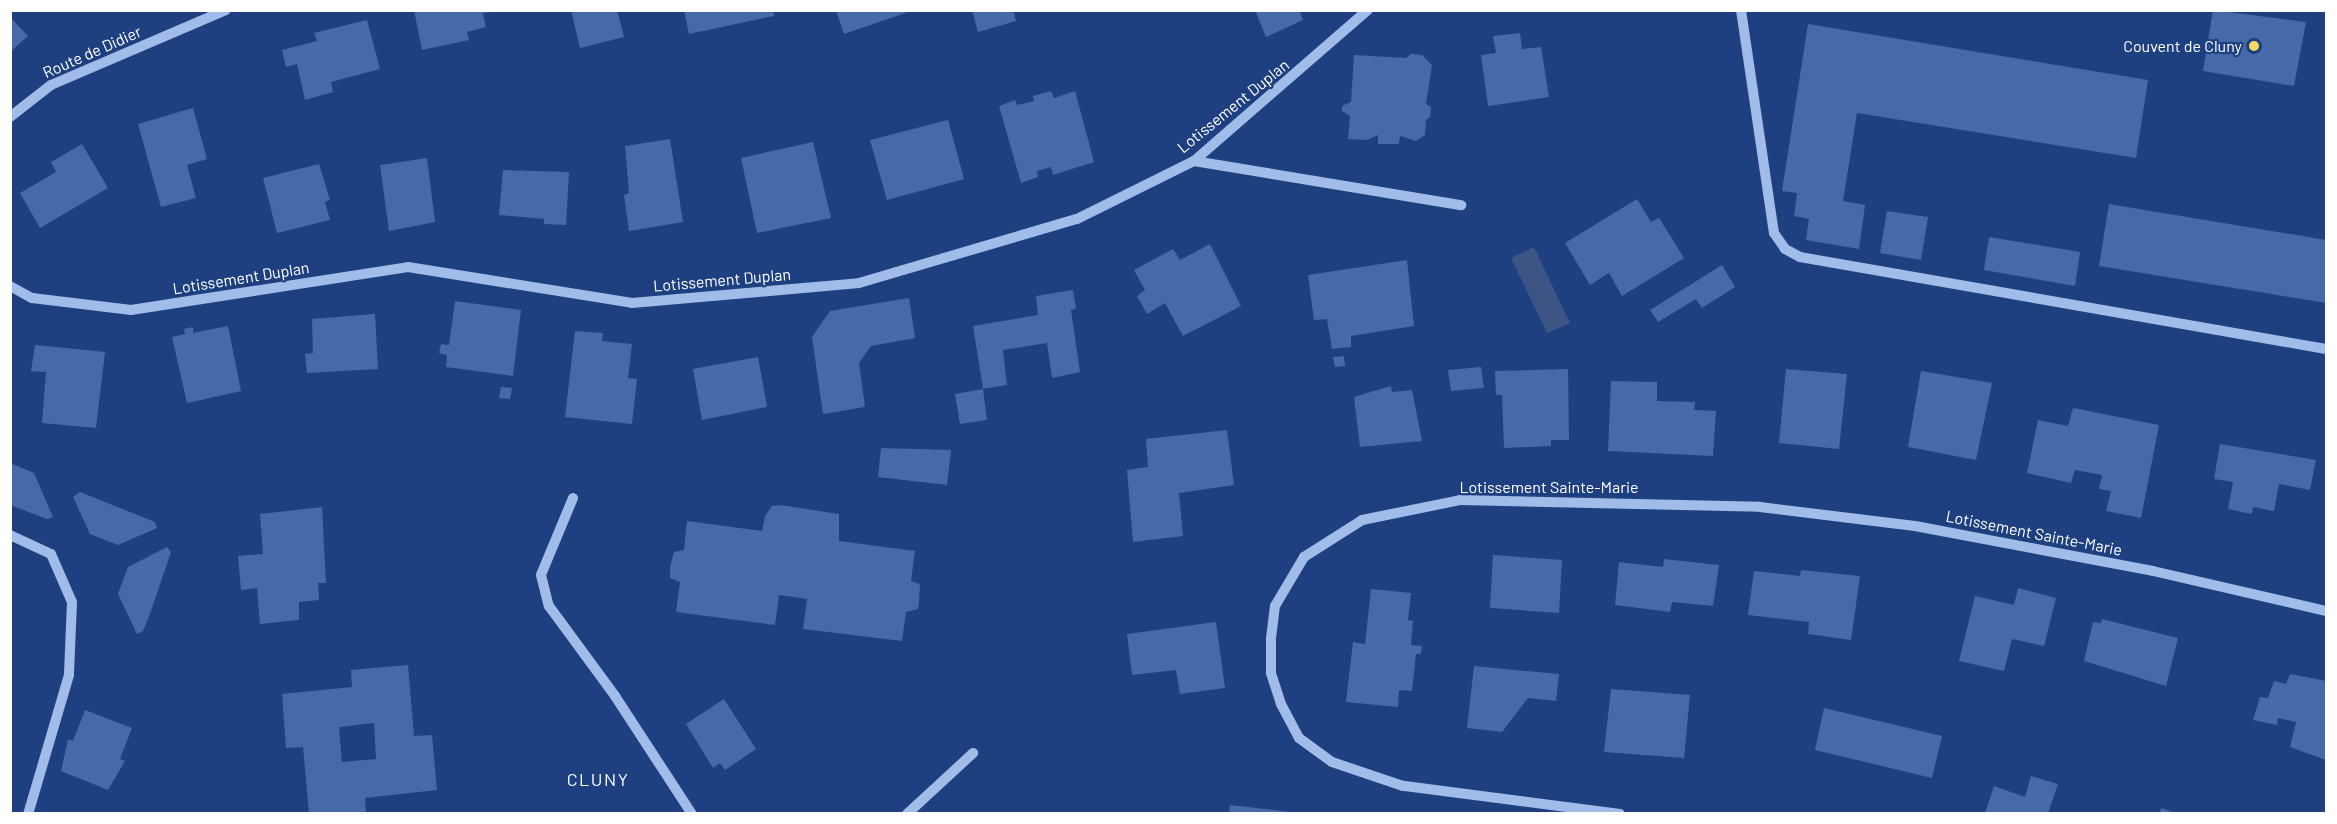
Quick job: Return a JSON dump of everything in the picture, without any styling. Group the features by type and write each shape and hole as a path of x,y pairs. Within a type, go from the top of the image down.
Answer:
{"street":[{"name":"Route de Didier","path":"10,117 51,85 226,10"},
{"name":"Lotissement Duplan","path":"10,286 32,298 131,310 408,267 632,303 859,283 1077,219 1194,161 1368,10"},
{"path":"1741,10 1774,233 1785,249 1800,257 2326,349"},
{"path":"1194,161 1461,205"},
{"path":"573,498 541,575 549,606 615,696 692,813"},
{"name":"Lotissement Sainte-Marie","path":"1620,813 1403,786 1332,762 1299,738 1281,704 1271,673 1271,638 1275,606 1304,557 1362,520 1460,500 1760,507 1915,526 2153,571 2326,610"},
{"path":"10,535 51,554 72,602 69,675 28,813"},
{"path":"907,813 973,753"}],"water":[{"path":"1534,247 1570,323 1547,333 1511,258"}],"building":[{"path":"414,10 493,10 493,12 483,13 486,27 467,32 469,40 422,50"},
{"path":"571,10 617,10 624,37 580,48"},
{"path":"684,10 773,10 774,16 689,34"},
{"path":"836,10 911,10 911,11 844,34"},
{"path":"972,10 1013,10 1016,21 978,32"},
{"path":"1255,10 1299,10 1303,20 1266,37"},
{"name":"Couvent de Cluny","path":"2213,10 2306,22 2294,86 2203,71"},
{"path":"10,17 28,36 10,52"},
{"path":"367,20 380,69 331,82 333,92 305,100 297,64 286,67 282,50 317,41 314,33"},
{"path":"1808,24 2148,80 2136,158 1857,113 1843,201 1865,205 1859,249 1806,240 1809,219 1794,216 1797,193 1782,191"},
{"path":"1520,33 1522,49 1541,47 1549,97 1488,106 1481,55 1496,53 1493,36"},
{"path":"1411,54 1422,55 1432,65 1426,104 1431,107 1430,117 1426,120 1425,135 1416,141 1400,136 1399,144 1378,144 1378,135 1367,140 1348,139 1350,116 1342,111 1342,106 1351,102 1354,55 1406,58"},
{"path":"1051,91 1054,98 1075,91 1094,162 1053,175 1051,167 1037,171 1038,177 1021,183 999,106 1015,100 1017,105 1034,101 1033,96"},
{"path":"193,108 207,159 187,165 196,198 161,207 138,124"},
{"path":"948,120 964,179 887,200 870,140"},
{"path":"670,139 683,222 629,231 624,195 629,193 625,146"},
{"path":"813,142 831,218 757,233 741,158"},
{"path":"82,144 108,188 40,228 20,193 56,172 51,162"},
{"path":"427,158 435,222 389,231 380,165"},
{"path":"319,164 330,200 325,202 330,220 277,233 263,178"},
{"path":"503,170 569,172 566,225 544,224 544,219 499,215"},
{"path":"1637,199 1651,222 1659,218 1684,258 1622,296 1609,273 1590,285 1565,243"},
{"path":"2109,204 2326,240 2326,303 2099,266"},
{"path":"1887,211 1928,217 1921,260 1880,253"},
{"path":"1989,237 2080,252 2075,286 1984,270"},
{"path":"1210,244 1241,306 1183,336 1165,303 1147,314 1137,296 1145,290 1134,270 1173,249 1180,260"},
{"path":"1407,260 1414,326 1351,336 1351,347 1332,349 1327,319 1314,320 1308,275"},
{"path":"1722,265 1735,287 1702,308 1696,299 1658,322 1650,310"},
{"path":"1073,290 1076,309 1071,310 1080,372 1052,378 1047,343 1003,350 1007,385 983,389 973,326 1038,315 1036,296"},
{"path":"909,298 915,338 871,346 859,363 865,407 823,414 812,337 830,311"},
{"path":"455,301 521,310 513,376 446,367 447,355 439,353 441,344 449,345"},
{"path":"375,314 378,369 307,373 305,354 313,353 312,319"},
{"path":"228,326 241,391 187,403 172,337 185,334 184,329 193,327 193,333"},
{"path":"575,331 603,333 602,341 632,344 628,378 637,379 632,424 565,417"},
{"path":"35,345 105,352 96,428 42,423 46,372 31,371"},
{"path":"1344,356 1345,366 1335,367 1333,357"},
{"path":"758,357 767,407 702,420 693,369"},
{"path":"1481,367 1484,388 1451,391 1448,370"},
{"path":"1568,369 1569,440 1551,440 1551,446 1504,448 1502,395 1496,395 1495,371"},
{"path":"1786,369 1847,374 1839,449 1779,443"},
{"path":"1921,371 1992,383 1976,460 1908,447"},
{"path":"1611,381 1657,382 1657,401 1695,402 1694,410 1716,411 1713,456 1608,451"},
{"path":"1391,386 1392,392 1412,390 1422,441 1360,447 1354,397"},
{"path":"501,387 512,388 510,399 499,398"},
{"path":"983,389 987,420 960,424 955,394"},
{"path":"2073,408 2159,425 2141,518 2106,511 2111,491 2099,489 2102,475 2075,470 2071,483 2027,473 2038,420 2068,426"},
{"path":"1227,430 1234,485 1179,493 1183,536 1133,542 1127,470 1148,467 1146,439"},
{"path":"2220,444 2316,460 2310,490 2279,484 2274,511 2253,507 2252,514 2228,509 2233,482 2214,479"},
{"path":"881,448 951,450 947,485 878,477"},
{"path":"10,463 34,473 53,517 47,519 10,505"},
{"path":"80,492 155,522 157,528 118,545 90,534 73,497"},
{"path":"780,505 839,514 839,541 915,551 911,581 920,584 918,609 906,612 902,641 803,629 807,599 779,595 775,625 676,612 680,582 670,578 670,567 674,552 684,550 687,521 762,531 765,516 772,506"},
{"path":"322,507 326,583 318,583 319,600 299,602 299,620 260,624 257,588 241,590 238,556 263,554 260,514"},
{"path":"167,547 171,552 151,611 143,631 137,634 118,594 128,567"},
{"path":"1493,555 1562,560 1559,613 1490,608"},
{"path":"1664,559 1719,565 1713,606 1672,602 1670,612 1615,605 1619,562 1663,567"},
{"path":"1801,570 1860,576 1851,640 1808,634 1809,622 1748,615 1754,571 1800,576"},
{"path":"2018,588 2056,598 2044,646 2012,639 2004,671 1959,661 1975,596 2014,605"},
{"path":"1371,589 1411,593 1408,620 1413,621 1411,645 1422,646 1421,654 1416,654 1412,691 1399,690 1398,707 1346,702 1353,642 1365,644"},
{"path":"2102,619 2178,638 2166,686 2084,661 2093,622 2101,623"},
{"path":"1216,622 1225,688 1180,694 1176,670 1132,675 1127,634"},
{"path":"408,665 414,736 432,735 437,790 365,798 366,813 309,813 303,747 286,748 282,694 352,687 351,670","holes":["374,723 376,759 342,762 339,727"]},
{"path":"1474,666 1559,674 1556,701 1528,698 1502,732 1467,728"},
{"path":"2290,674 2326,681 2326,760 2290,747 2296,722 2278,718 2277,725 2253,720 2260,697 2268,698 2274,681 2286,684"},
{"path":"1611,689 1690,695 1684,758 1604,752"},
{"path":"724,699 756,749 725,770 720,763 713,768 686,724"},
{"path":"1824,708 1942,736 1932,778 1815,750"},
{"path":"85,710 132,728 120,759 125,761 108,790 61,771 68,739 73,741"},
{"path":"2031,776 2058,784 2048,813 1985,813 1994,786 2025,797"},
{"path":"1230,805 1291,812 1291,813 1229,813"},
{"path":"2161,808 2176,813 2160,813"}],"place":[{"name":"Couvent de Cluny","path":"2254,46"}],"district":[{"name":"CLUNY","path":"598,779"}]}
